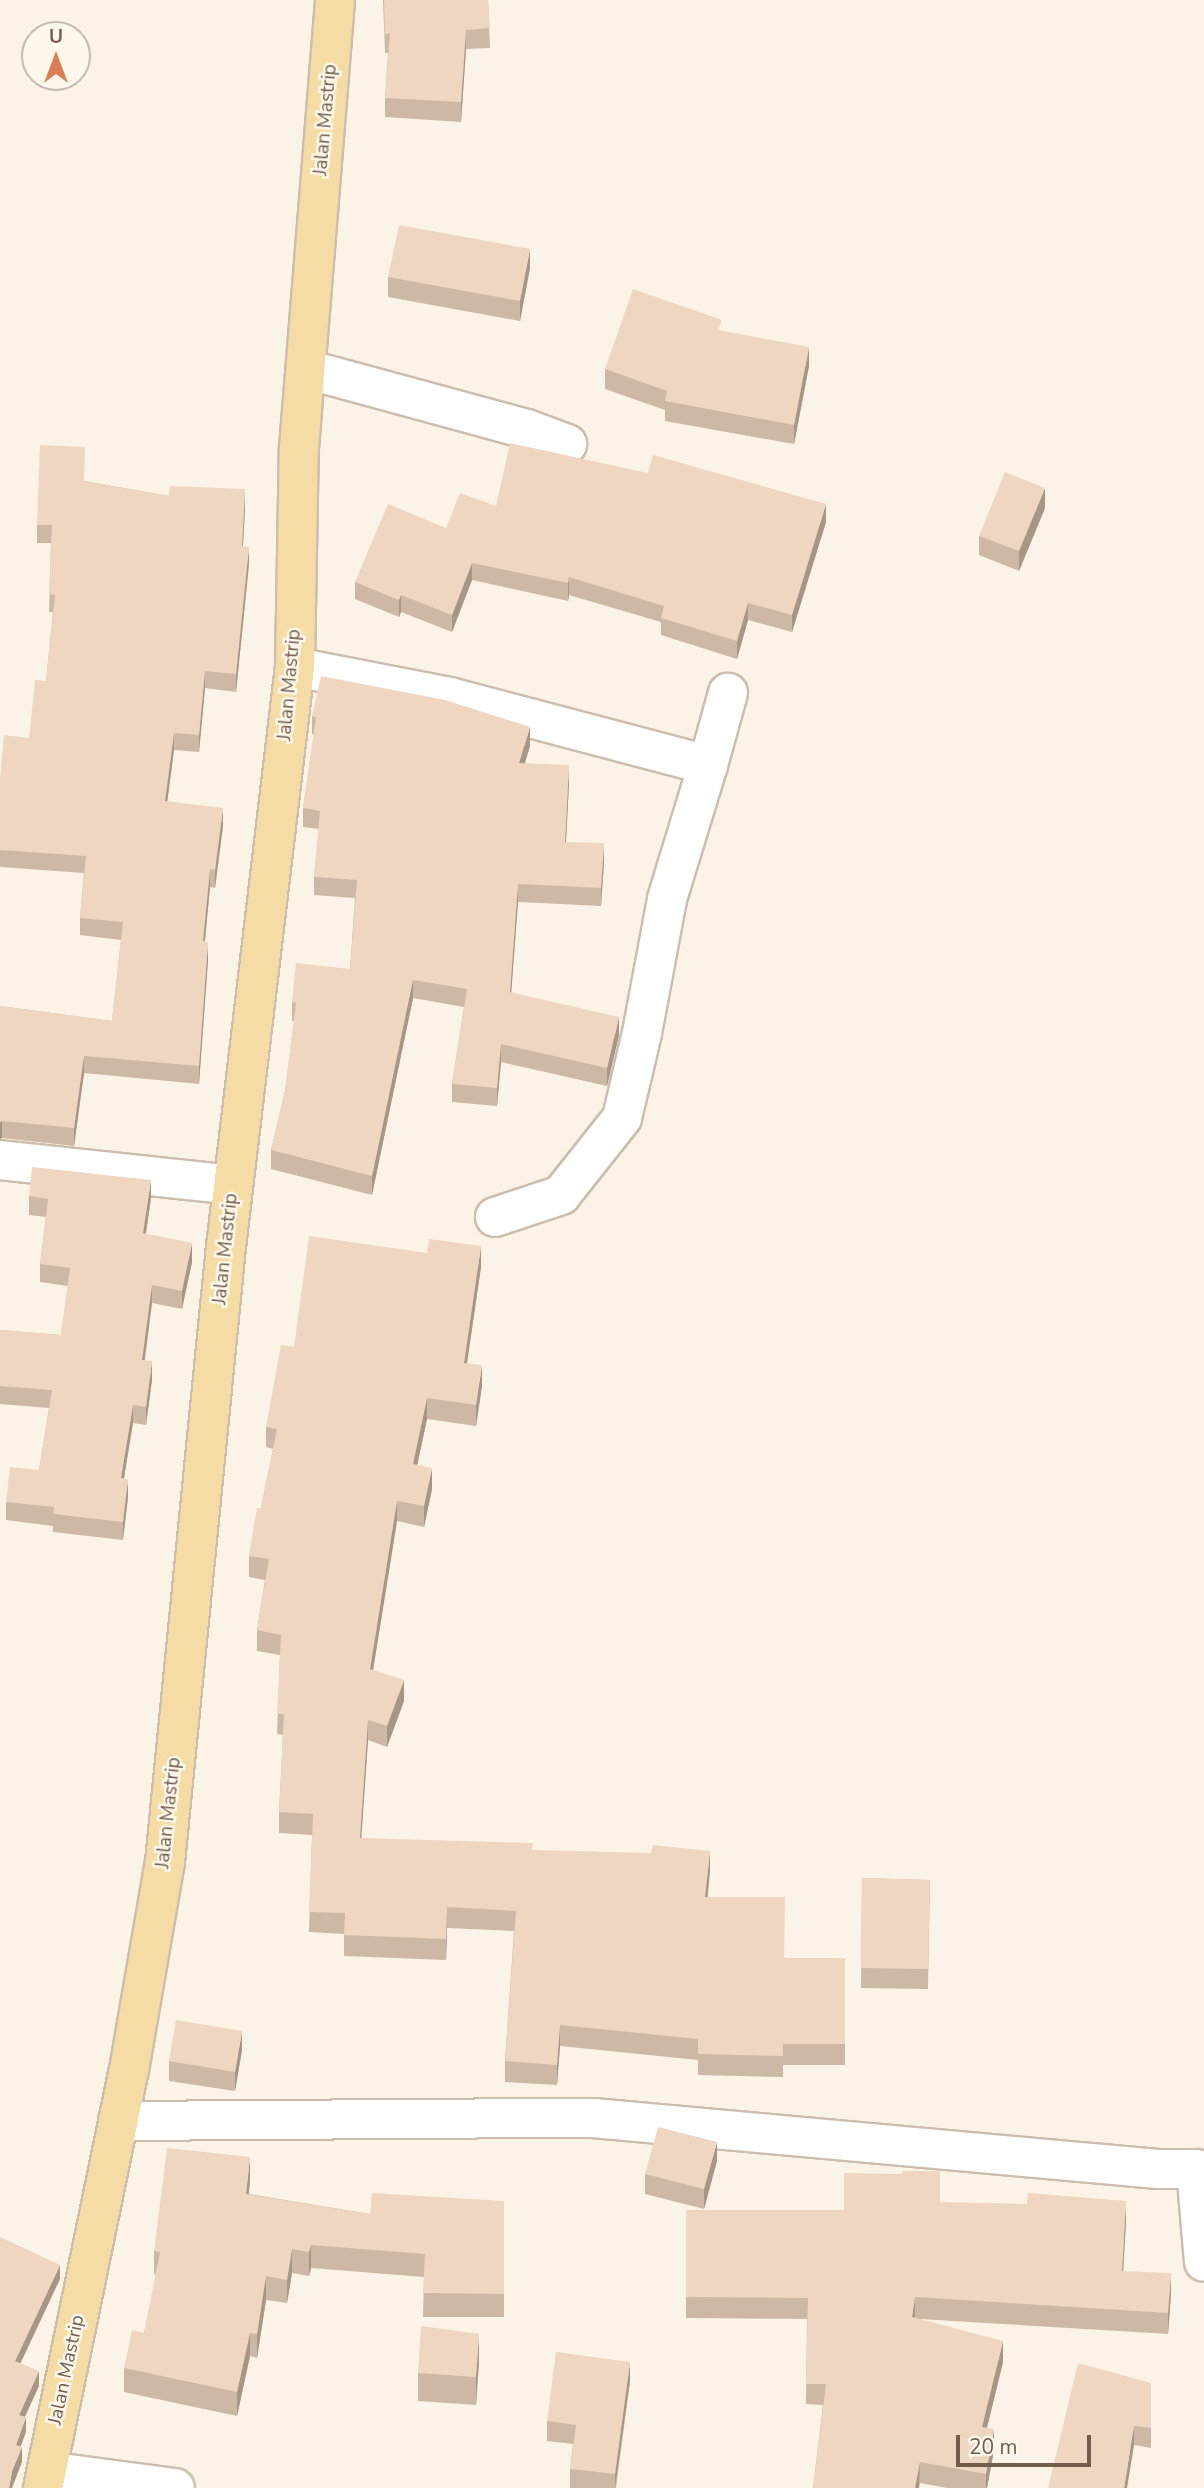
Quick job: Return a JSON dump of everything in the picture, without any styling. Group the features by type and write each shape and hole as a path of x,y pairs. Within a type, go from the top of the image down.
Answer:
{"main road":[{"name":"Jalan Mastrip","path":"45,2479 118,2121 165,1862 233,1185 295,667 299,448 335,0"}],"street":[{"path":"306,369 527,429 567,444"},
{"path":"295,667 450,697 633,743 708,765"},
{"path":"495,1217 561,1195 622,1118 642,1033 667,899 728,694"},
{"path":"0,1160 233,1185"},
{"path":"118,2121 593,2118 1158,2169 1200,2167 1204,2262"},
{"path":"45,2479 174,2488"}],"building":[{"path":"384,0 488,0 490,28 466,30 461,102 385,98 390,33 385,34"},
{"path":"399,225 530,249 520,301 388,277"},
{"path":"633,289 722,320 718,330 809,347 794,425 665,401 667,391 605,369"},
{"path":"510,443 648,473 653,455 826,504 792,615 748,603 737,641 661,618 664,606 569,577 568,583 472,563 452,615 401,595 399,600 355,582 388,504 446,528 460,493 496,506"},
{"path":"40,445 85,447 84,481 169,496 170,486 245,489 242,546 249,547 236,674 205,671 199,735 174,733 165,801 223,808 215,870 210,869 203,941 208,942 199,1066 84,1056 74,1128 0,1122 0,1006 112,1021 123,922 80,918 86,856 0,850 0,779 4,735 29,738 35,680 46,681 55,595 49,594 52,525 37,525"},
{"path":"1005,472 1045,488 1019,551 979,536"},
{"path":"321,676 445,700 530,727 519,763 569,765 565,842 604,843 601,888 518,884 510,992 619,1017 607,1068 501,1044 497,1088 452,1084 467,989 413,980 372,1176 271,1150 285,1091 296,1003 292,1002 296,963 350,969 357,880 314,877 320,811 303,808 316,717 312,716"},
{"path":"32,1167 151,1180 143,1233 192,1243 182,1291 152,1285 142,1360 152,1361 146,1407 133,1405 121,1478 128,1479 123,1522 53,1514 54,1507 6,1502 10,1467 39,1470 52,1390 0,1386 0,1330 61,1335 70,1268 40,1264 48,1199 29,1196"},
{"path":"309,1236 427,1253 429,1239 481,1246 464,1363 482,1365 476,1405 427,1398 413,1464 432,1468 424,1506 397,1501 370,1669 404,1680 387,1726 368,1720 360,1838 533,1843 532,1850 651,1853 653,1845 710,1851 705,1897 785,1897 784,1958 845,1958 845,2044 783,2044 783,2056 698,2054 698,2039 560,2025 557,2065 505,2061 516,1911 447,1907 446,1939 344,1935 345,1913 309,1912 313,1814 279,1812 284,1714 277,1714 281,1635 257,1630 269,1559 249,1556 257,1508 261,1508 277,1429 266,1427 281,1345 294,1347"},
{"path":"862,1878 930,1880 928,1969 861,1968"},
{"path":"176,2020 242,2031 235,2072 169,2061"},
{"path":"658,2127 717,2142 704,2189 645,2174"},
{"path":"167,2148 250,2157 246,2194 370,2214 372,2193 504,2201 504,2294 423,2293 425,2254 311,2245 309,2252 292,2249 287,2280 266,2276 257,2334 250,2333 237,2392 124,2368 132,2330 144,2333 160,2252 154,2251"},
{"path":"902,2171 940,2171 940,2202 1027,2204 1028,2193 1126,2201 1122,2271 1171,2273 1168,2313 915,2297 912,2317 1003,2341 982,2427 994,2429 986,2474 920,2462 915,2488 813,2488 826,2384 806,2384 808,2298 686,2297 686,2210 844,2210 844,2173 902,2174"},
{"path":"0,2237 60,2265 15,2361 39,2371 19,2415 26,2417 16,2445 22,2447 12,2471 9,2488 0,2488"},
{"path":"421,2326 479,2334 476,2377 418,2373"},
{"path":"556,2352 630,2362 615,2474 570,2469 576,2425 547,2421"},
{"path":"1078,2363 1151,2383 1151,2428 1134,2426 1124,2488 1048,2488"}]}
